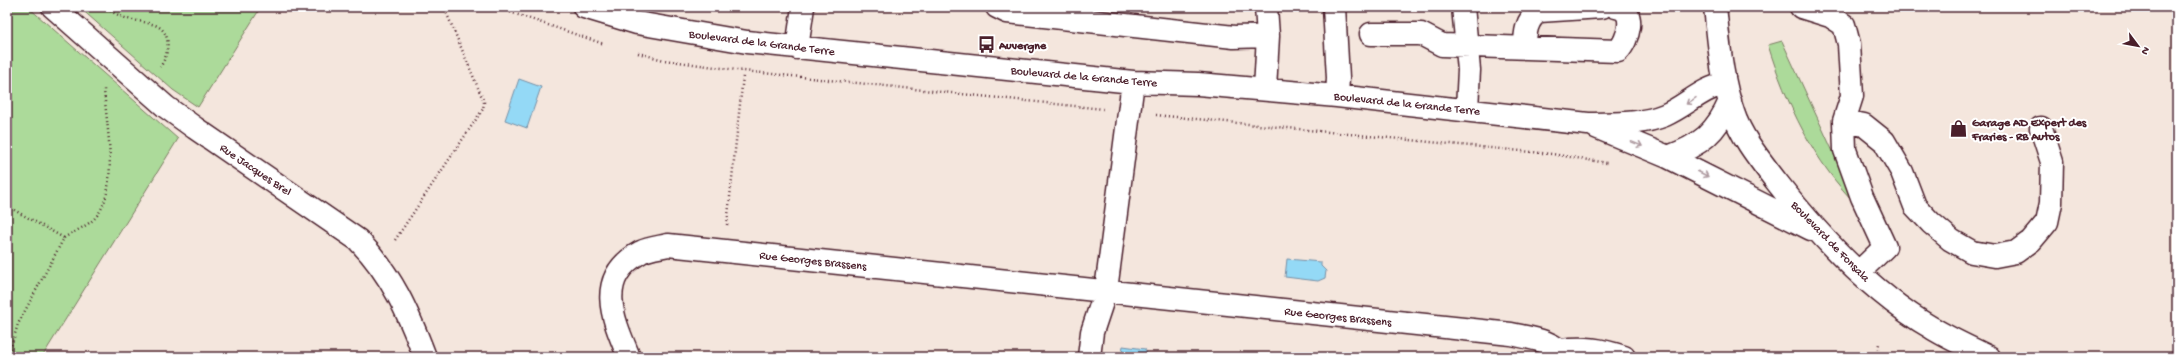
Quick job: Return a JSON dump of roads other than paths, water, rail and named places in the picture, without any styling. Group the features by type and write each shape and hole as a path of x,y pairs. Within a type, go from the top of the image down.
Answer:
{"street":[{"name":"Rue Jacques Brel","path":"53,7 144,88 194,128 337,224 358,240 377,259 393,284 408,312 425,357"},
{"name":"Boulevard de la Grande Terre","path":"584,7 637,23 699,35 797,48 1133,82 1198,84 1265,89 1467,109 1588,124 1626,123 1658,117 1679,108 1713,86 1727,92"},
{"path":"797,48 803,7"},
{"path":"997,7 1007,12 1234,37 1268,36"},
{"path":"1265,89 1268,36 1266,7"},
{"path":"1334,7 1338,78 1337,96"},
{"path":"1463,7 1469,70 1467,109"},
{"path":"1525,47 1526,27 1532,16 1539,11 1602,7"},
{"path":"1371,34 1421,34 1442,45 1618,51 1629,36 1629,24 1627,13 1621,8 1616,7"},
{"name":"Boulevard de Fonsala","path":"1715,7 1727,92 1733,113 1748,141 1788,197 1820,234 1859,272 1884,293 1931,328 1989,357"},
{"path":"1801,7 1830,16 1844,25 1849,44 1852,96 1844,121 1845,150 1862,197 1885,247 1859,272"},
{"path":"1090,357 1092,332 1106,290 1133,82"},
{"path":"1668,157 1696,145 1707,137 1723,117 1727,92"},
{"path":"1844,121 1864,125 1884,142 1902,172 1915,206 1931,223 1951,240 1972,252 1994,256 2016,252 2030,241 2048,222 2051,203 2052,162 2041,128"},
{"name":"Boulevard de la Grande Terre","path":"1588,124 1668,157 1820,234"},
{"name":"Rue Georges Brassens","path":"629,357 616,326 610,300 615,281 624,264 642,252 668,245 1106,290 1511,334 1536,339 1562,353"},
{"path":"1562,353 1583,347 1606,350 1624,357"}],"water":[{"path":"519,79 541,87 527,128 505,120"},
{"path":"1287,259 1321,262 1321,266 1326,271 1325,278 1318,281 1285,277"},
{"path":"1123,346 1145,349 1148,357 1121,357"}],"place":[{"name":"Auvergne","path":"986,45"},
{"name":"Garage AD Expert des Fraries - RB Autos","path":"1959,129"}]}
